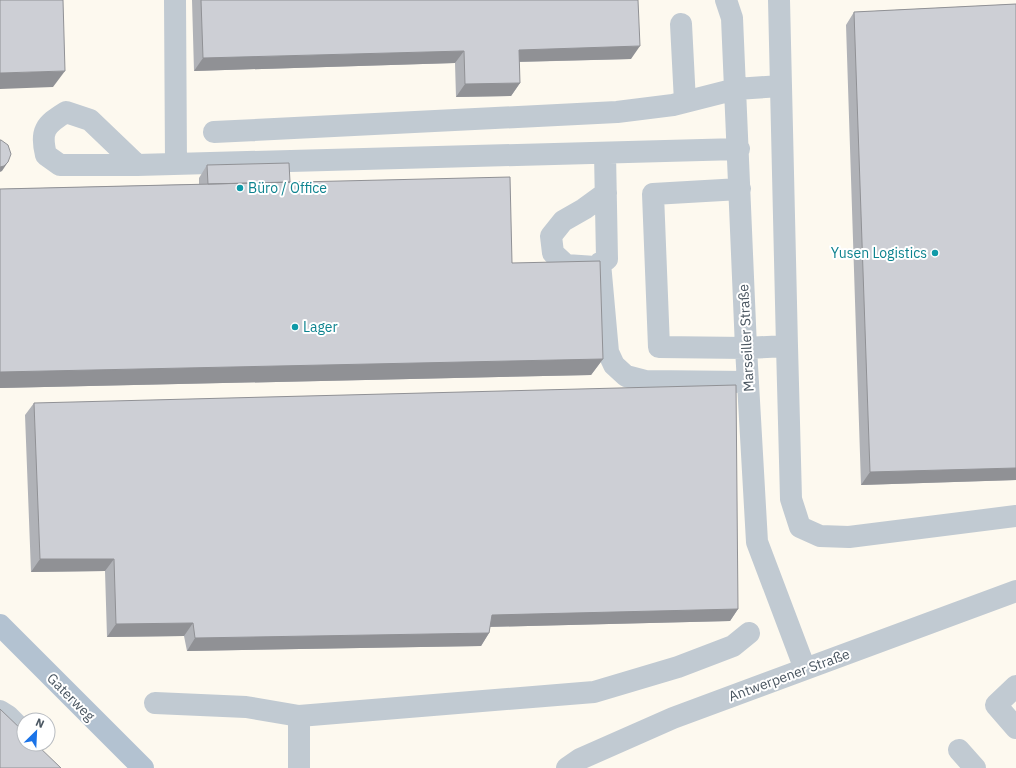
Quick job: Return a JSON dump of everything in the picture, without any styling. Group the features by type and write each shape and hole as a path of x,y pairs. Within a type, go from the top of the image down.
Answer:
{"main road":[{"name":"Gaterweg","path":"0,626 143,768"}],"street":[{"path":"175,0 176,163"},
{"name":"Marseiller Straße","path":"726,0 732,18 746,348 757,542 805,669"},
{"path":"779,0 791,499 800,527 820,536 850,537 1016,516"},
{"path":"681,24 685,102"},
{"path":"214,132 617,112 685,102 736,89 781,86"},
{"path":"137,164 738,149"},
{"path":"605,152 606,193 607,259 595,267 566,265 552,253 551,236 563,220 584,209 606,193"},
{"path":"740,189 653,194 659,347 746,348 787,346"},
{"path":"600,263 608,352 614,365 626,376 645,381 748,382"},
{"name":"Antwerpener Straße","path":"567,768 580,759 673,718 1016,591"},
{"path":"155,703 246,707 299,716 594,692 678,667 733,646 749,633"},
{"path":"1016,686 996,705 1016,728"},
{"path":"0,711 16,724"},
{"path":"299,716 299,768"},
{"path":"959,750 975,768"}],"shaded area":[{"path":"0,0 1016,0 1016,768 0,768"}],"building":[{"path":"0,0 63,0 65,71 0,73"},
{"path":"201,0 638,0 640,46 519,50 520,83 465,84 464,51 203,58"},
{"name":"Yusen Logistics","path":"1016,4 1016,468 870,472 854,12"},
{"path":"0,140 8,145 11,154 8,162 4,166 0,167"},
{"path":"289,163 290,182 208,184 207,165"},
{"name":"Lager","path":"510,177 512,263 600,261 603,359 0,372 0,189"},
{"path":"736,385 738,609 492,615 489,633 195,638 193,623 116,624 114,559 40,559 34,403"},
{"path":"0,709 16,724 16,752 44,752 61,768 0,768"}],"place":[{"name":"Büro / Office","path":"240,188"},
{"name":"Yusen Logistics","path":"935,253"},
{"name":"Lager","path":"295,327"}]}
